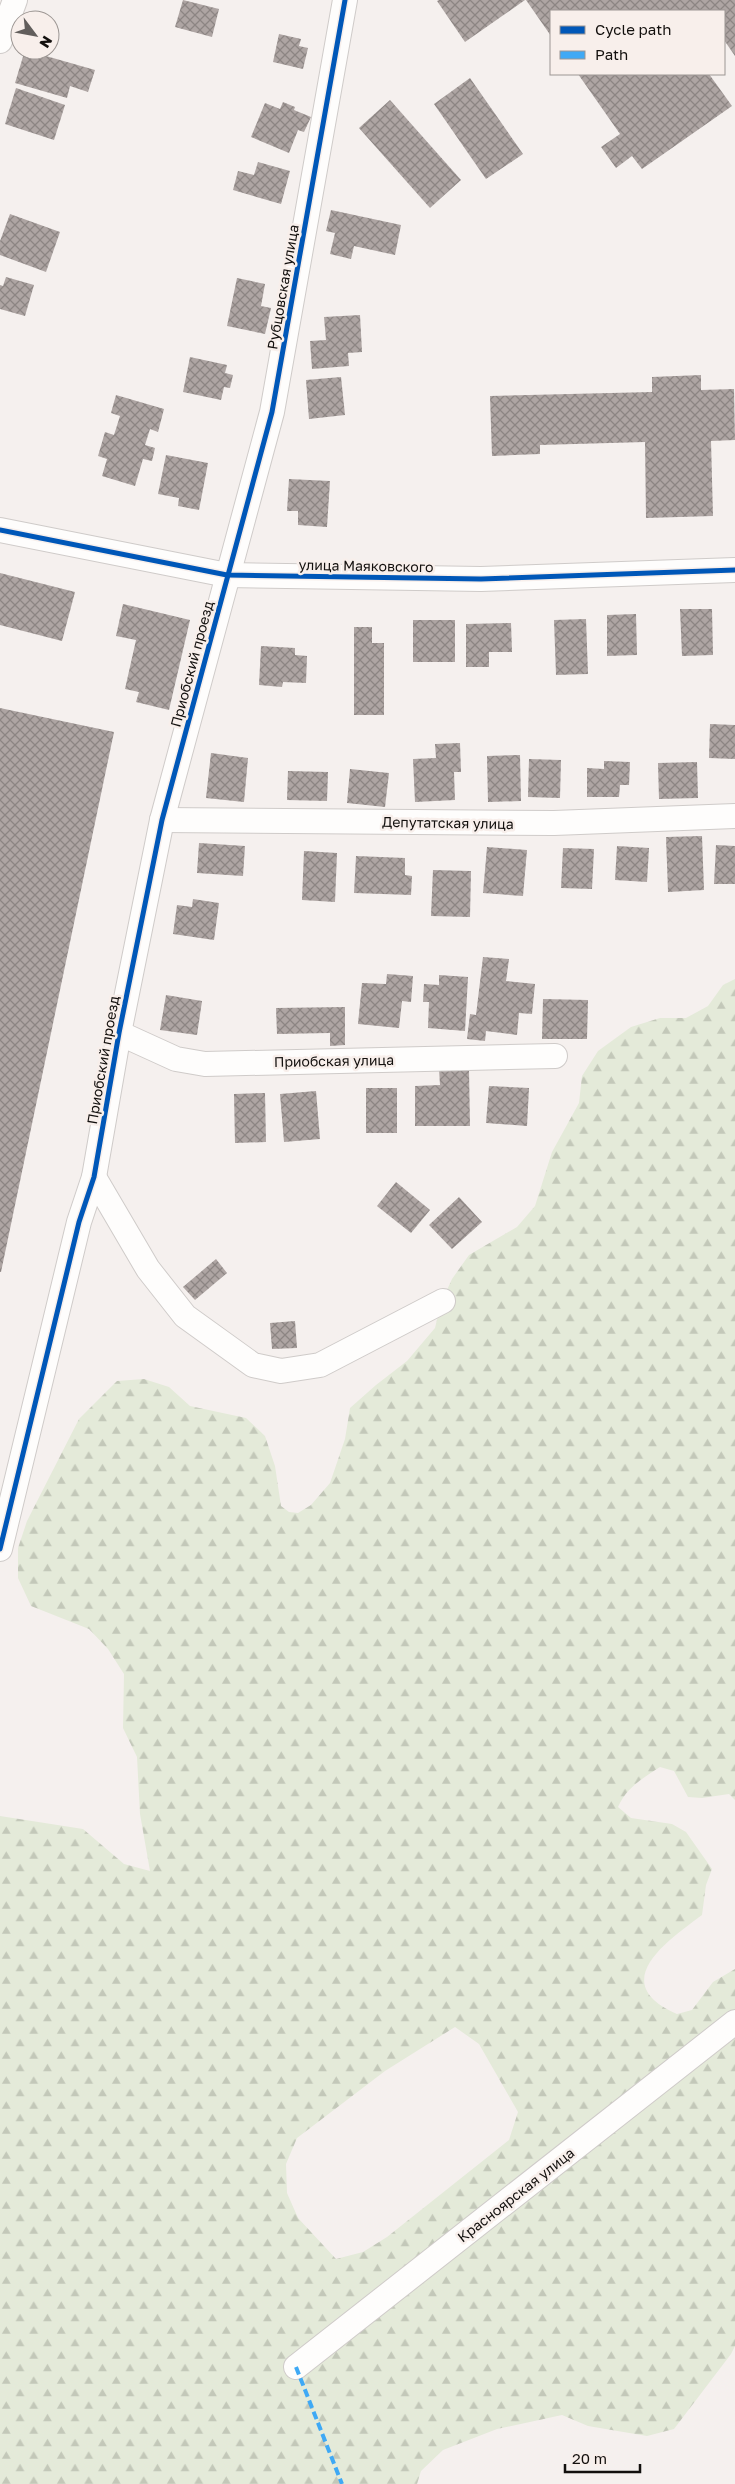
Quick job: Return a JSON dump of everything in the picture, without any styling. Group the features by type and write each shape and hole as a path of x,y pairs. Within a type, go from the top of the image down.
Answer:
{"street":[{"path":"0,41 15,0"},
{"name":"Рубцовская улица","path":"227,575 272,412 345,0"},
{"name":"улица Маяковского","path":"0,530 227,575 481,579 735,570"},
{"name":"Приобский проезд","path":"0,1548 79,1222 94,1177 119,1033 162,820 227,575"},
{"name":"Депутатская улица","path":"162,820 554,824 735,816"},
{"name":"Приобская улица","path":"119,1033 176,1059 205,1064 555,1056"},
{"path":"94,1177 148,1269 186,1316 253,1365 281,1371 320,1365 443,1301"},
{"name":"Красноярская улица","path":"296,2367 735,2022"}],"green space":[{"path":"735,979 735,1800 729,1794 702,1798 688,1797 674,1771 660,1767 630,1789 618,1807 631,1818 672,1824 686,1832 712,1869 706,1885 702,1915 673,1937 650,1963 644,1976 646,1989 656,2002 677,2014 692,2010 713,1982 735,1969 735,2346 731,2354 674,2429 647,2436 588,2426 562,2415 497,2429 443,2450 421,2471 417,2484 0,2484 0,1816 83,1829 124,1864 150,1871 140,1814 137,1757 123,1728 124,1674 108,1649 89,1629 31,1606 18,1578 18,1548 27,1521 79,1419 117,1381 144,1379 169,1387 190,1406 246,1418 265,1436 275,1466 281,1506 289,1512 298,1513 311,1505 330,1483 345,1439 350,1408 407,1361 435,1328 441,1303 452,1279 469,1255 517,1227 535,1206 552,1152 579,1103 582,1076 598,1051 631,1027 660,1018 686,1018 708,1006 723,985","holes":["455,2027 479,2044 518,2112 509,2140 387,2237 363,2252 336,2259 298,2218 287,2193 286,2164 297,2138 385,2071"]}],"building":[{"path":"183,0 219,9 212,37 175,27"},
{"path":"525,0 465,42 437,1"},
{"path":"526,0 735,0 735,56 725,41 725,10 550,10 550,35"},
{"path":"279,34 301,39 299,46 308,48 303,69 273,62"},
{"path":"22,60 60,60 95,70 88,92 70,86 67,98 15,83"},
{"path":"579,75 710,75 732,106 642,169 632,156 616,168 601,147 620,134"},
{"path":"470,78 523,154 486,179 434,104"},
{"path":"16,88 65,105 54,140 5,124"},
{"path":"390,100 461,180 430,208 359,128"},
{"path":"283,102 295,107 294,110 311,117 304,132 298,130 289,153 251,137 265,103 280,109"},
{"path":"258,162 290,171 281,204 233,190 238,171 254,175"},
{"path":"331,210 401,225 395,255 354,246 351,259 330,254 335,233 326,231"},
{"path":"10,214 60,232 46,272 0,255 0,241"},
{"path":"6,277 34,285 25,316 0,309 0,285 3,286"},
{"path":"237,278 265,284 261,306 271,308 265,334 227,326"},
{"path":"360,315 362,352 348,353 349,366 312,369 310,341 326,340 324,317"},
{"path":"190,357 227,365 225,373 233,375 230,388 224,387 221,400 183,392"},
{"path":"701,375 701,390 734,389 735,440 711,441 713,516 646,518 645,442 540,445 540,454 492,456 490,396 652,392 652,377"},
{"path":"341,377 345,415 309,419 306,380"},
{"path":"116,395 164,409 158,432 150,429 145,445 155,448 152,461 143,459 135,486 102,476 107,459 98,456 105,432 114,435 120,416 111,413"},
{"path":"166,455 208,463 199,510 178,506 179,498 158,494"},
{"path":"289,479 330,481 327,527 298,525 298,511 287,511"},
{"path":"0,573 75,592 62,641 0,625"},
{"path":"123,604 190,620 169,710 136,702 139,692 125,689 136,640 116,636"},
{"path":"680,609 712,609 713,655 682,656"},
{"path":"636,614 637,655 607,656 607,615"},
{"path":"586,619 588,674 556,675 554,620"},
{"path":"413,620 455,620 455,662 413,662"},
{"path":"511,623 512,652 489,652 489,667 466,667 466,624"},
{"path":"354,627 372,627 372,643 384,643 384,715 354,715"},
{"path":"261,646 295,648 295,655 307,656 306,683 283,682 282,687 259,685"},
{"path":"0,708 114,732 1,1272 0,1272"},
{"path":"710,724 735,725 735,759 709,758"},
{"path":"460,743 461,772 454,772 455,800 415,802 413,759 436,758 435,744"},
{"path":"211,753 248,758 244,802 206,798"},
{"path":"520,755 521,801 488,802 487,756"},
{"path":"529,759 561,760 560,798 528,797"},
{"path":"604,761 630,762 629,785 620,785 619,797 587,797 587,768 604,769"},
{"path":"697,762 698,798 659,799 658,763"},
{"path":"350,769 389,773 385,807 347,803"},
{"path":"288,771 328,772 327,801 287,800"},
{"path":"702,836 704,890 668,892 666,837"},
{"path":"199,843 245,846 243,876 197,873"},
{"path":"716,845 735,846 735,884 714,884"},
{"path":"617,846 649,848 647,882 615,880"},
{"path":"487,847 527,850 523,896 483,893"},
{"path":"563,848 594,849 592,889 561,888"},
{"path":"304,851 337,853 335,902 302,900"},
{"path":"356,856 405,858 405,875 412,876 411,895 354,893"},
{"path":"433,870 471,871 470,917 431,916"},
{"path":"193,899 219,903 214,940 173,934 177,905 192,907"},
{"path":"483,957 509,959 506,981 535,984 532,1014 519,1013 517,1035 486,1031 485,1041 467,1039 470,1014 476,1015"},
{"path":"387,974 413,976 411,1002 402,1001 399,1028 358,1024 362,983 386,984"},
{"path":"439,975 468,977 465,1031 428,1028 429,1002 423,1002 424,984 439,985"},
{"path":"166,995 202,1001 197,1035 160,1030"},
{"path":"543,999 588,1000 587,1039 542,1039"},
{"path":"345,1007 345,1045 330,1046 330,1033 277,1034 276,1008"},
{"path":"439,1069 469,1069 470,1126 415,1126 415,1086 440,1085"},
{"path":"489,1086 529,1088 527,1126 486,1123"},
{"path":"366,1088 397,1088 397,1133 366,1133"},
{"path":"316,1091 320,1139 284,1142 280,1094"},
{"path":"265,1093 266,1142 235,1143 234,1094"},
{"path":"396,1182 430,1210 411,1233 377,1206"},
{"path":"459,1197 482,1222 452,1249 429,1225"},
{"path":"216,1259 227,1273 195,1300 183,1287"},
{"path":"295,1321 297,1348 272,1349 270,1323"}],"marked path":[{"path":"296,2367 342,2484"}],"cycle path":[{"path":"0,1549 79,1222 94,1177 119,1033 162,820 272,412 345,0"},
{"path":"0,530 227,575 481,579 735,570"}]}
